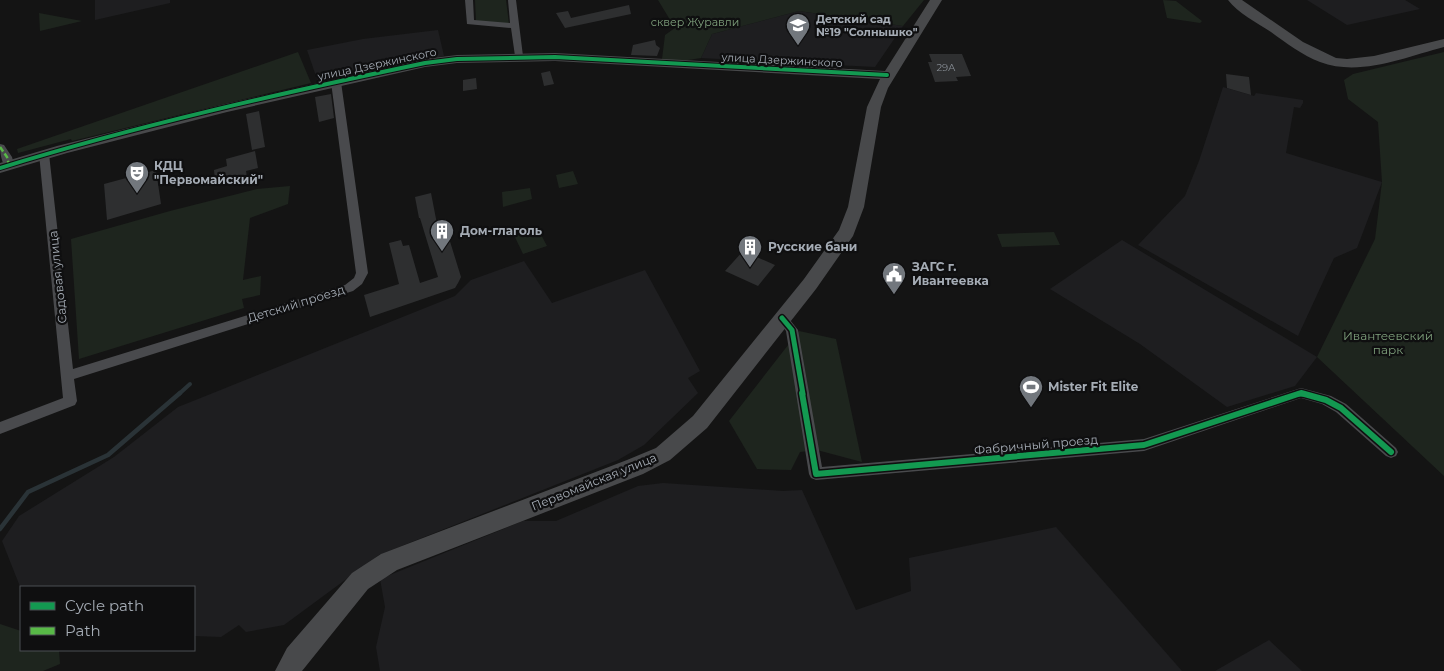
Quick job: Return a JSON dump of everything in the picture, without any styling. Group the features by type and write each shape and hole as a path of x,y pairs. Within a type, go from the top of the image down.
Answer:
{"main road":[{"path":"288,671 296,657 360,581"}],"street":[{"path":"469,0 470,22 516,26"},
{"path":"512,0 520,56"},
{"name":"Первомайская улица","path":"360,581 389,562 635,467 663,454 700,422 834,252 850,226 856,207 874,108 887,75 936,0"},
{"path":"1234,0 1314,53 1332,62 1365,62 1444,43"},
{"name":"улица Дзержинского","path":"5,166 44,154 336,82 444,60 520,56 887,75"},
{"name":"Детский проезд","path":"68,376 349,288 358,281 362,273 336,82"},
{"path":"0,147 7,157 5,166"},
{"name":"Садовая улица","path":"0,428 70,401 44,154"},
{"name":"Фабричный проезд","path":"782,318 792,330 816,474 1144,445 1301,393 1326,400 1341,408 1391,452"}],"shaded area":[{"path":"95,0 170,0 170,3 95,20"},
{"path":"1307,0 1405,0 1420,9 1347,25"},
{"name":"Детский сад №19 \"Солнышко\"","path":"799,11 903,26 875,67 701,58 712,34"},
{"path":"438,30 444,56 318,82 307,50 363,39"},
{"path":"1223,87 1254,96 1256,93 1303,100 1300,108 1294,107 1286,153 1382,182 1357,248 1334,258 1298,336 1138,245 1185,196 1199,161"},
{"path":"1122,240 1317,357 1295,386 1227,407 1140,344 1050,289"},
{"path":"524,261 552,303 645,270 700,371 688,378 698,393 644,445 618,460 379,555 284,625 246,632 239,625 221,637 195,636 195,586 20,586 2,541 19,516 114,457 178,407 455,296 471,280"},
{"path":"663,483 783,491 802,490 856,610 911,591 909,558 1056,527 1182,671 380,671 376,647 385,607 380,579 523,521 556,521 638,486"},
{"path":"1269,640 1302,671 1215,671"}],"green space":[{"path":"475,0 506,0 509,24 476,21"},
{"name":"сквер Журавли","path":"658,0 924,0 903,26 799,11 712,34 701,58 682,61 662,59 665,35 675,28"},
{"path":"1163,0 1176,1 1202,21 1200,23 1167,18"},
{"path":"39,13 82,21 40,31"},
{"path":"298,52 311,83 18,153 17,149"},
{"name":"Ивантеевский парк","path":"1444,52 1444,476 1317,357 1375,239 1382,182 1378,122 1348,99 1344,80 1353,74"},
{"path":"573,171 578,184 559,188 556,175"},
{"path":"290,186 288,204 250,218 243,280 261,276 260,295 242,299 244,308 79,359 71,239 257,189"},
{"path":"530,188 532,199 503,207 502,192"},
{"path":"537,227 547,246 523,254 514,235"},
{"path":"1054,232 1060,245 1002,247 997,234"},
{"path":"799,331 836,339 862,462 817,450 800,452 791,470 757,469 729,421"},
{"path":"0,624 20,631 20,651 59,651 60,664 43,671 0,671"}],"building":[{"path":"629,5 631,14 565,28 556,13 568,11 571,18"},
{"path":"655,40 656,45 660,48 657,56 631,55 633,45"},
{"path":"929,54 962,54 971,76 956,77 958,81 935,82 928,62 932,62"},
{"path":"550,71 554,84 544,86 541,73"},
{"path":"1226,74 1249,77 1251,95 1227,88"},
{"path":"476,78 477,89 463,91 463,80"},
{"path":"331,94 334,118 319,122 315,97"},
{"path":"259,111 265,147 252,150 246,114"},
{"path":"255,151 258,168 246,171 247,177 228,182 227,177 215,180 214,170 227,166 226,159"},
{"name":"КДЦ \"Первомайский\"","path":"156,170 161,204 107,220 104,184"},
{"name":"Дом-глаголь","path":"431,193 437,224 444,222 461,277 455,288 370,317 364,295 399,284 389,243 401,240 403,246 409,245 420,283 438,277 419,218 415,197"},
{"name":"Русские бани","path":"743,251 775,265 758,286 725,271"}],"waterway":[{"path":"179,394 190,384"},
{"path":"0,529 28,492 108,455 180,393"}],"marked path":[{"path":"0,147 7,157 9,165"}],"cycle path":[{"path":"0,168 62,149 225,108 425,63 457,59 555,57 887,75"},
{"path":"782,318 792,330 816,474 1144,445 1301,393 1326,400 1341,408 1391,452"}],"place":[{"name":"Детский сад №19 \"Солнышко\"","path":"798,46"},
{"name":"КДЦ \"Первомайский\"","path":"137,194"},
{"name":"Дом-глаголь","path":"442,252"},
{"name":"Русские бани","path":"750,268"},
{"name":"ЗАГС г. Ивантеевка","path":"894,295"},
{"name":"Mister Fit Elite","path":"1031,408"}]}
